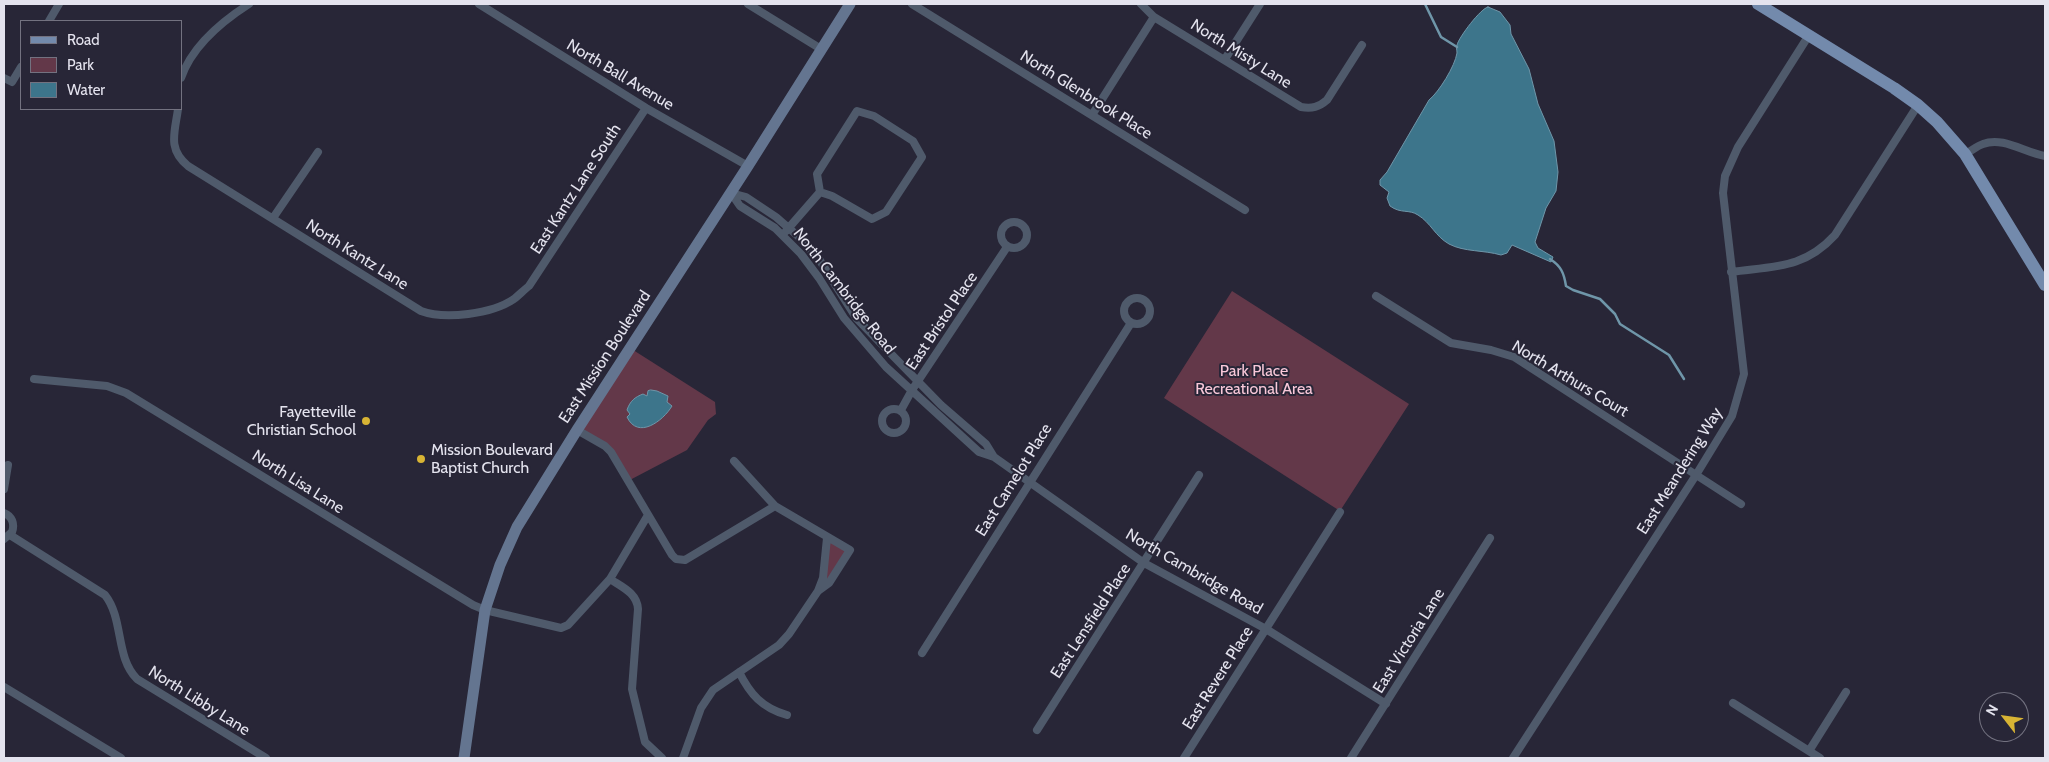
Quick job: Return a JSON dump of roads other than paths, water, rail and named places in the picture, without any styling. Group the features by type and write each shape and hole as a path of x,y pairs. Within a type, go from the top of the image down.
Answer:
{"main road":[{"name":"East Mission Boulevard","path":"464,758 485,610 500,565 517,527 850,4"},
{"path":"1758,4 1918,105 1937,122 1965,154 2045,285"}],"street":[{"path":"50,20 59,4"},
{"path":"182,75 186,64 194,52 229,19 249,4"},
{"name":"North Ball Avenue","path":"479,4 646,108 748,166"},
{"path":"748,4 821,49"},
{"name":"North Glenbrook Place","path":"912,4 1245,210"},
{"name":"North Misty Lane","path":"1141,4 1154,16 1301,107 1315,108 1328,100 1362,45"},
{"path":"1225,59 1260,4"},
{"path":"1092,115 1154,16"},
{"name":"East Meandering Way","path":"1513,758 1732,416 1744,374 1723,193 1725,176 1738,147 1809,35"},
{"path":"4,78 12,82 20,69"},
{"path":"1731,272 1790,264 1805,260 1826,245 1835,235 1918,105"},
{"name":"East Kantz Lane South","path":"529,286 646,108"},
{"name":"North Kantz Lane","path":"178,110 174,145 175,153 180,160 421,311 431,315 456,316 492,308 513,300 529,286"},
{"path":"857,111 874,116 913,141 922,157 886,212 872,219 832,196 820,192 817,174 857,111"},
{"path":"1965,154 1984,143 1999,141 2034,154 2045,156"},
{"path":"273,218 318,152"},
{"path":"783,235 820,192"},
{"name":"North Cambridge Road","path":"731,193 746,196 789,228 819,259 857,319 941,405 986,444 994,458"},
{"name":"North Cambridge Road","path":"731,193 740,206 783,235 820,278 844,318 864,343 979,452 994,458 1144,564 1266,629 1386,704"},
{"name":"East Bristol Place","path":"901,410 912,390 1007,247"},
{"name":"North Arthurs Court","path":"1376,296 1451,343 1491,350 1514,357 1741,504"},
{"name":"East Camelot Place","path":"922,653 1131,323"},
{"name":"North Lisa Lane","path":"34,379 107,386 126,393 473,605 485,610 561,628 568,625 610,579"},
{"path":"577,430 605,446 611,452 672,555 681,560 685,560 775,506"},
{"path":"734,461 775,506 850,550 829,583 818,591"},
{"path":"4,489 8,465"},
{"name":"East Lensfield Place","path":"1037,730 1199,475"},
{"name":"East Revere Place","path":"1184,758 1340,512"},
{"name":"North Libby Lane","path":"4,513 10,517 14,524 7,537 105,595 114,611 126,662 137,679 266,758"},
{"path":"648,515 610,579 633,595 638,601 632,694 646,742 662,758"},
{"path":"683,758 707,698 720,684 779,645 789,634 818,591 823,578 827,538"},
{"name":"East Victoria Lane","path":"1351,758 1490,538"},
{"path":"739,672 747,688 757,700 770,709 787,715"},
{"path":"4,687 121,758"},
{"path":"1809,751 1846,692"},
{"path":"1733,703 1820,758"}],"water":[{"path":"1488,7 1500,12 1510,25 1511,34 1529,69 1538,104 1554,141 1558,172 1556,191 1546,208 1535,242 1538,248 1553,257 1551,262 1512,245 1507,253 1501,255 1455,247 1440,237 1418,215 1390,206 1387,198 1389,192 1380,185 1380,180 1387,172 1429,100 1450,71 1456,58 1457,45 1462,36 1476,17"},
{"path":"651,390 668,396 667,402 672,406 657,422 644,428 637,427 627,417 630,414 627,410 635,398 643,394 647,396 648,391"}],"waterway":[{"path":"1425,4 1441,37 1457,47"},
{"path":"1550,259 1561,270 1566,286 1600,299 1615,314 1620,324 1669,355 1684,379"}],"place":[{"name":"Fayetteville Christian School","path":"366,421"},
{"name":"Mission Boulevard Baptist Church","path":"421,459"}],"park label":[{"name":"Park Place Recreational Area","path":"1254,380"}]}
